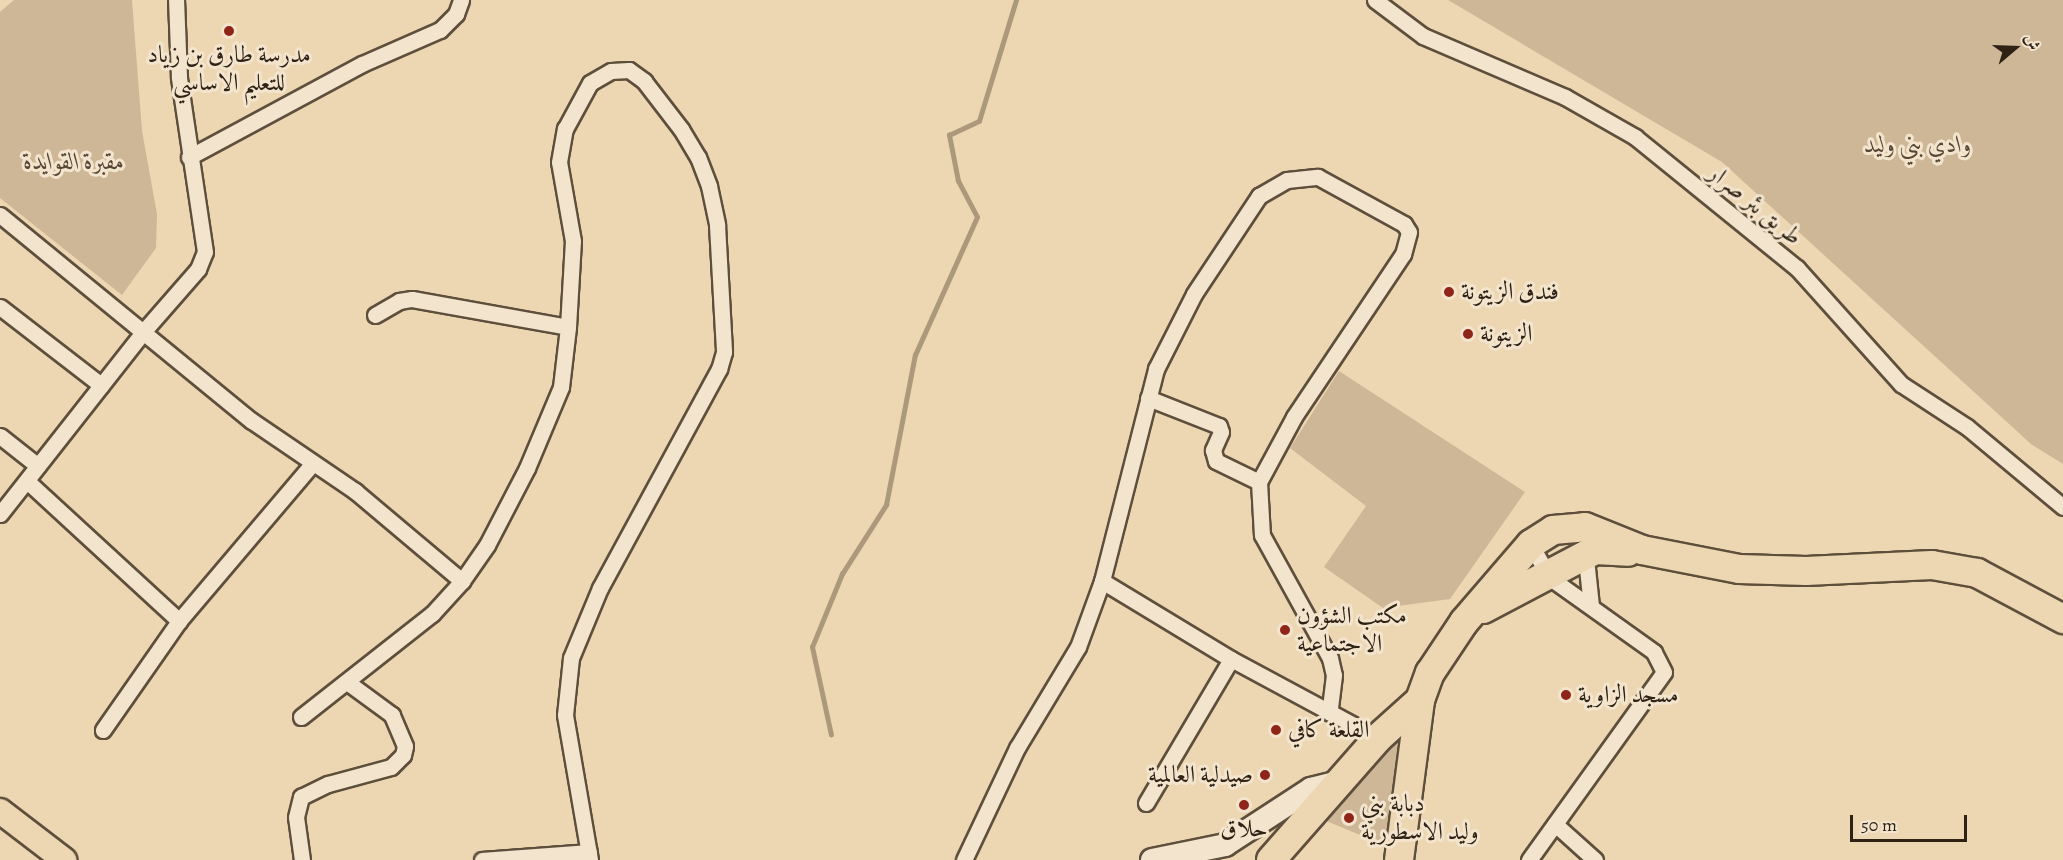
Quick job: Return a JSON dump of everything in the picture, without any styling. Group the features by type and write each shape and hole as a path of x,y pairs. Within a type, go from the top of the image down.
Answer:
{"highway":[{"path":"1399,860 1420,700 1430,673 1464,621 1531,544 1553,530 1585,527 1642,550 1738,569 1777,572 1932,565 1977,573 2063,619"},
{"path":"1464,621 1497,599 1549,577 1595,550 1621,554 1642,550"},
{"path":"1271,860 1378,738 1420,700"}],"main road":[{"path":"1152,860 1226,845 1311,789 1339,782"},
{"path":"0,811 64,860"}],"street":[{"path":"0,514 143,332 198,269 205,252 204,228 189,157 179,77 176,0"},
{"path":"189,157 362,64 440,30 456,14 461,0"},
{"name":"طريق بئر صرار","path":"1376,0 1423,36 1565,97 1635,137 1797,268 1901,384 1967,427 2063,507"},
{"path":"301,717 432,614 462,581 487,545 549,420 561,387 568,327 573,242 560,162 565,129 590,83 611,71 629,70 645,81 681,129 698,157 709,186 717,225 725,342 719,369 600,588 571,658 565,715 568,747 589,856 482,860"},
{"path":"964,860 1017,748 1078,647 1102,581 1148,398 1170,336 1259,196 1300,176 1318,177 1404,224 1409,232 1402,254 1294,417 1259,482 1262,535 1330,658 1334,675 1329,713"},
{"path":"0,215 143,332 312,464 355,491 462,581"},
{"path":"375,315 399,301 412,299 568,327"},
{"path":"0,307 101,385"},
{"path":"1148,398 1219,426 1221,432 1213,450 1216,460 1259,482"},
{"path":"0,436 38,466"},
{"path":"104,730 179,621 312,464"},
{"path":"27,481 179,621"},
{"path":"1585,527 1585,555 1591,606"},
{"path":"1529,860 1664,672 1654,652 1549,577 1531,544"},
{"path":"1102,581 1231,659 1378,738"},
{"path":"1146,803 1231,659"},
{"path":"302,860 296,817 301,797 328,784 391,767 404,755 405,746 392,716 347,682"},
{"path":"1555,825 1595,860"}],"green space":[{"name":"مقبرة القوايدة","path":"14,0 132,0 142,131 157,214 156,248 122,295 0,198 0,12"},
{"name":"وادي بني وليد","path":"1448,0 2063,0 2063,464 2031,444 1722,162"},
{"path":"1339,371 1525,492 1450,599 1383,608 1324,567 1366,506 1290,448"},
{"path":"1399,737 1389,847 1324,820"}],"waterway":[{"path":"831,735 812,647 842,574 886,505 915,355 977,217 958,181 949,135 979,121 1016,0"}],"place":[{"name":"مدرسة طارق بن زياد للتعليم الاساسي","path":"229,31"},
{"name":"فندق الزيتونة","path":"1449,292"},
{"name":"الزيتونة","path":"1468,334"},
{"name":"مكتب الشؤون الاجتماعية","path":"1285,630"},
{"name":"مسجد الزاوية","path":"1566,695"},
{"name":"القلعة كافي","path":"1276,730"},
{"name":"صيدلية العالمية","path":"1265,775"},
{"name":"حلاق","path":"1244,805"},
{"name":"دبابة بني وليد الاسطورية","path":"1349,818"}]}
